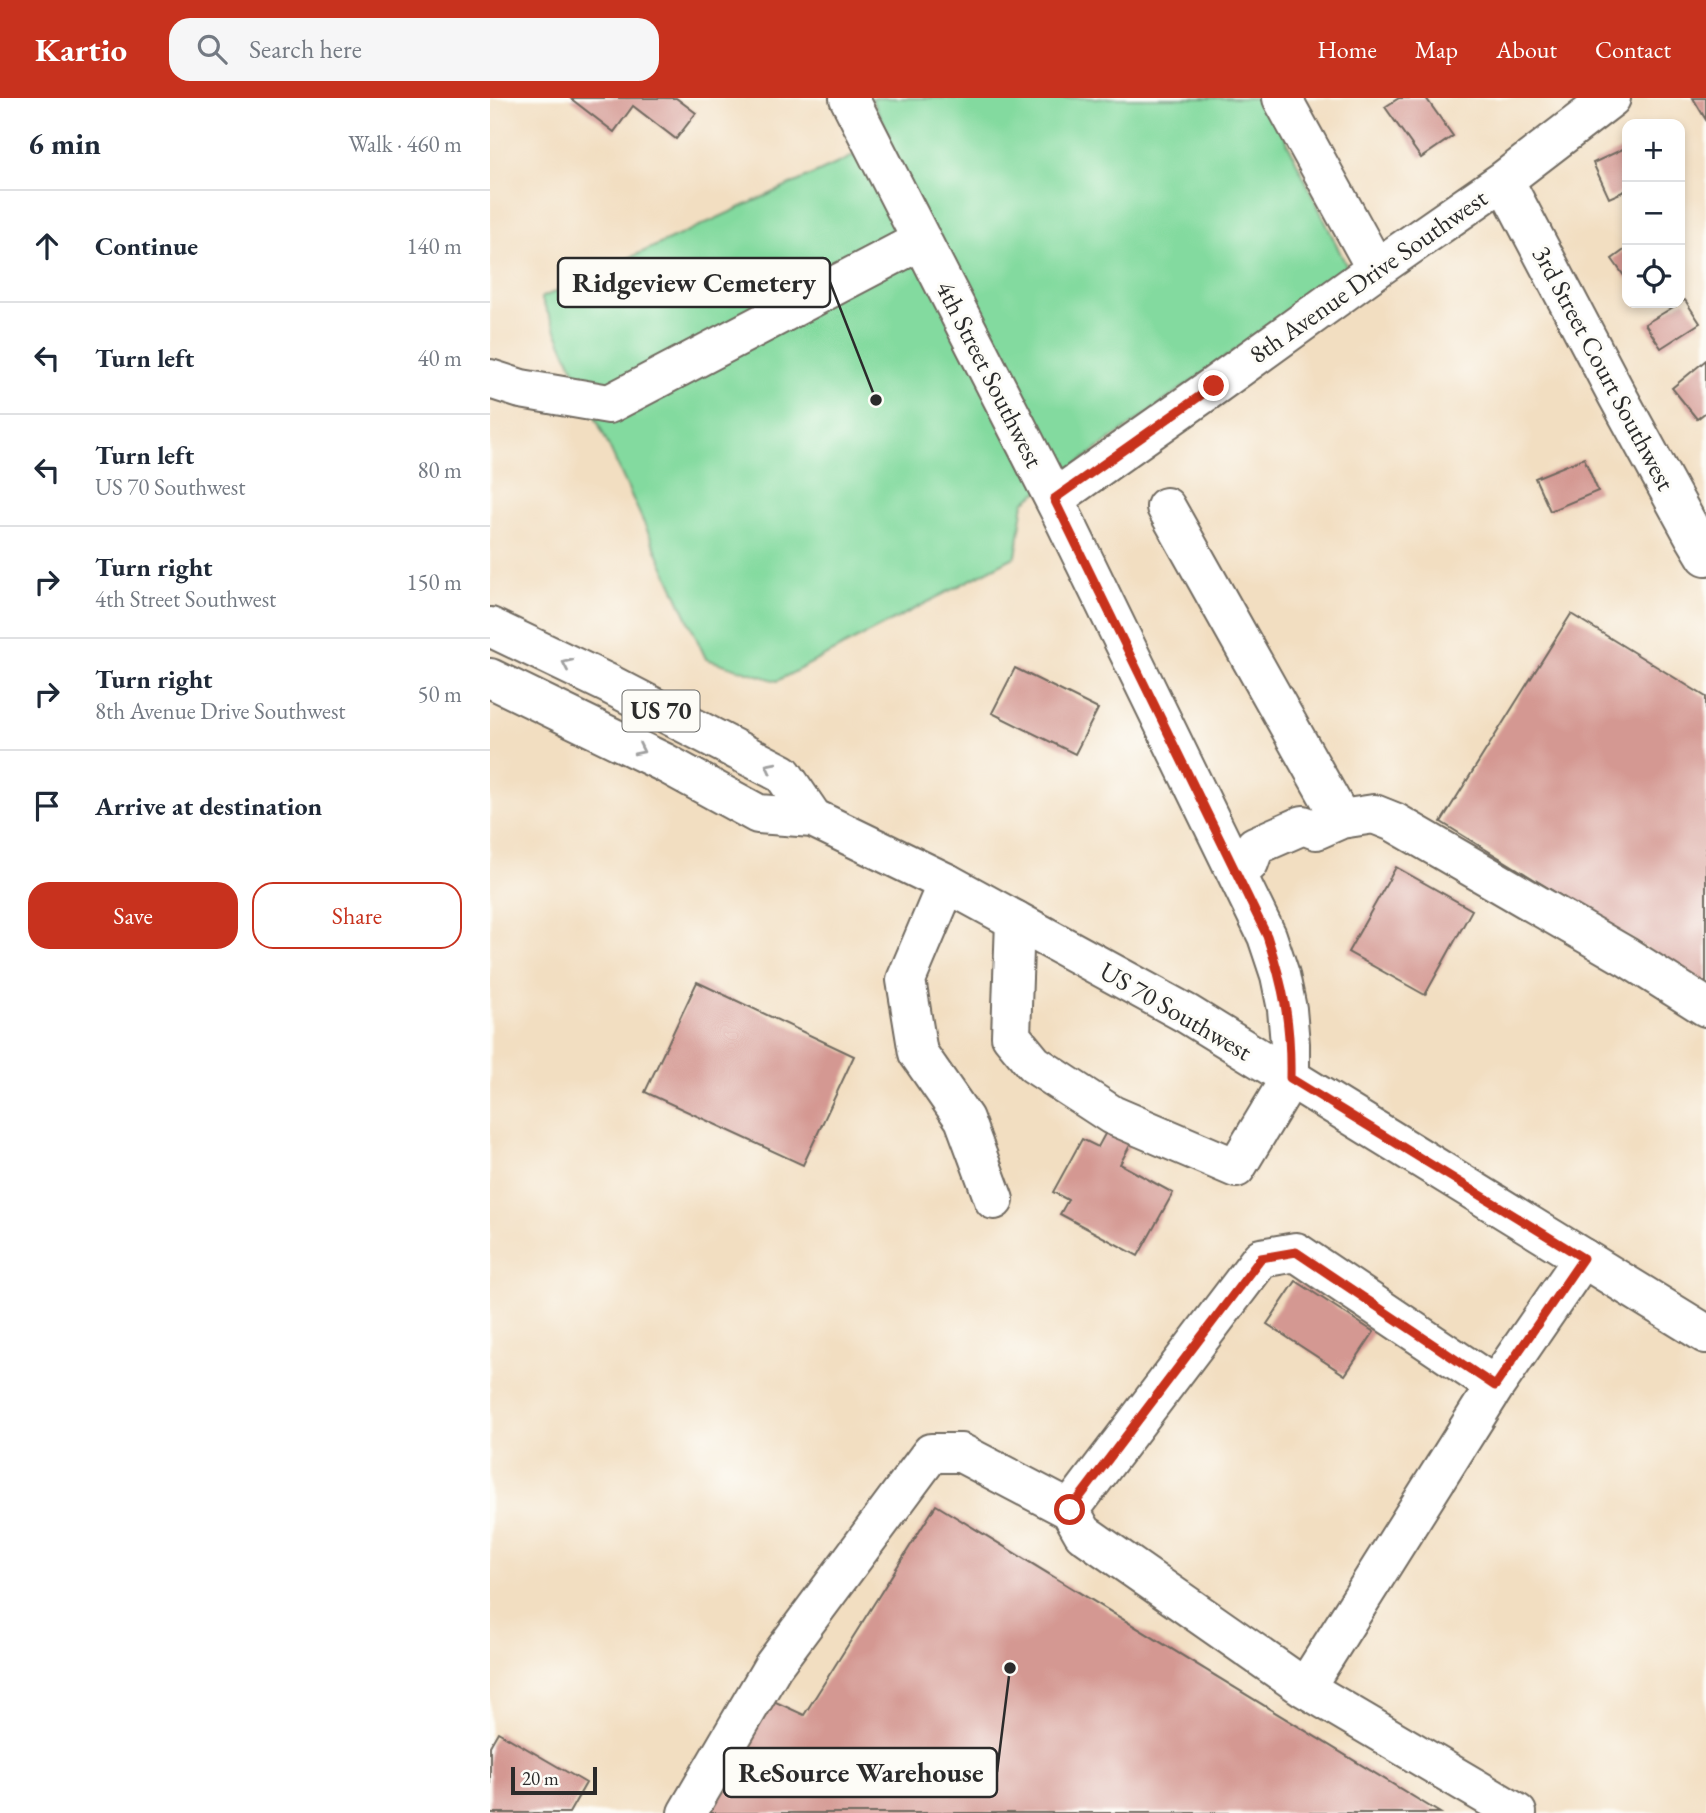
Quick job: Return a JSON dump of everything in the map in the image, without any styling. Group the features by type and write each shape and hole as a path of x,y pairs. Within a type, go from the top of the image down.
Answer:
{"street":[{"name":"4th Street Southwest","path":"849,98 1242,866 1280,975 1287,1009 1290,1078"},
{"path":"1282,98 1376,269"},
{"name":"8th Avenue Drive Southwest","path":"1054,499 1504,180 1611,98"},
{"name":"3rd Street Court Southwest","path":"1504,180 1617,395 1706,555"},
{"path":"490,379 521,388 609,404 922,240"},
{"path":"1166,507 1329,825"},
{"name":"US 70 Southwest","path":"490,627 609,684 783,774 813,818"},
{"name":"US 70 Southwest","path":"490,678 663,762 758,814 813,818 947,883 1186,1014 1706,1334"},
{"path":"1242,866 1264,867 1311,845 1329,825 1374,814 1394,822 1627,957 1706,1007"},
{"path":"947,883 906,980 918,1053 964,1119 994,1200"},
{"path":"1015,920 1012,1037 1034,1064 1112,1115 1236,1168 1290,1078"},
{"path":"1070,1510 1261,1258 1296,1252 1495,1386"},
{"path":"1305,1688 1495,1386 1583,1258"},
{"path":"687,1813 774,1666 931,1452 961,1453 1070,1510 1083,1533 1305,1688 1517,1813"}],"green space":[{"path":"871,98 1266,98 1348,269 1024,502 1016,556 777,681 706,659 541,298 845,160 889,134"}],"building":[{"path":"570,98 676,98 696,113 676,139 633,106 614,132"},
{"path":"1399,98 1426,98 1453,136 1421,158 1385,107"},
{"path":"1693,98 1706,98 1706,120"},
{"path":"1622,149 1622,192 1609,198 1593,163"},
{"path":"1622,252 1622,273 1612,259"},
{"path":"1685,300 1700,323 1661,348 1645,324 1672,308 1685,308"},
{"path":"1706,360 1706,412 1697,419 1672,388"},
{"path":"1584,458 1598,491 1550,511 1535,478"},
{"path":"1571,614 1706,697 1706,985 1441,822"},
{"path":"1015,668 1098,709 1075,754 992,713"},
{"path":"1396,867 1472,910 1425,995 1348,952"},
{"path":"697,982 854,1056 803,1165 645,1092"},
{"path":"1112,1121 1136,1134 1120,1164 1173,1193 1138,1256 1060,1214 1068,1200 1053,1192 1082,1139 1098,1147"},
{"path":"1296,1281 1374,1332 1345,1375 1267,1324"},
{"path":"936,1505 1440,1813 696,1813 767,1698 804,1715"},
{"path":"498,1732 586,1783 569,1813 490,1813 490,1746"}],"place":[{"name":"Ridgeview Cemetery","path":"876,400"},
{"name":"ReSource Warehouse","path":"1010,1668"}],"route":[{"path":"1070,1510 1261,1258 1296,1252 1495,1386 1583,1258 1290,1078 1287,1009 1280,975 1267,936 1054,499 1214,386"}]}
